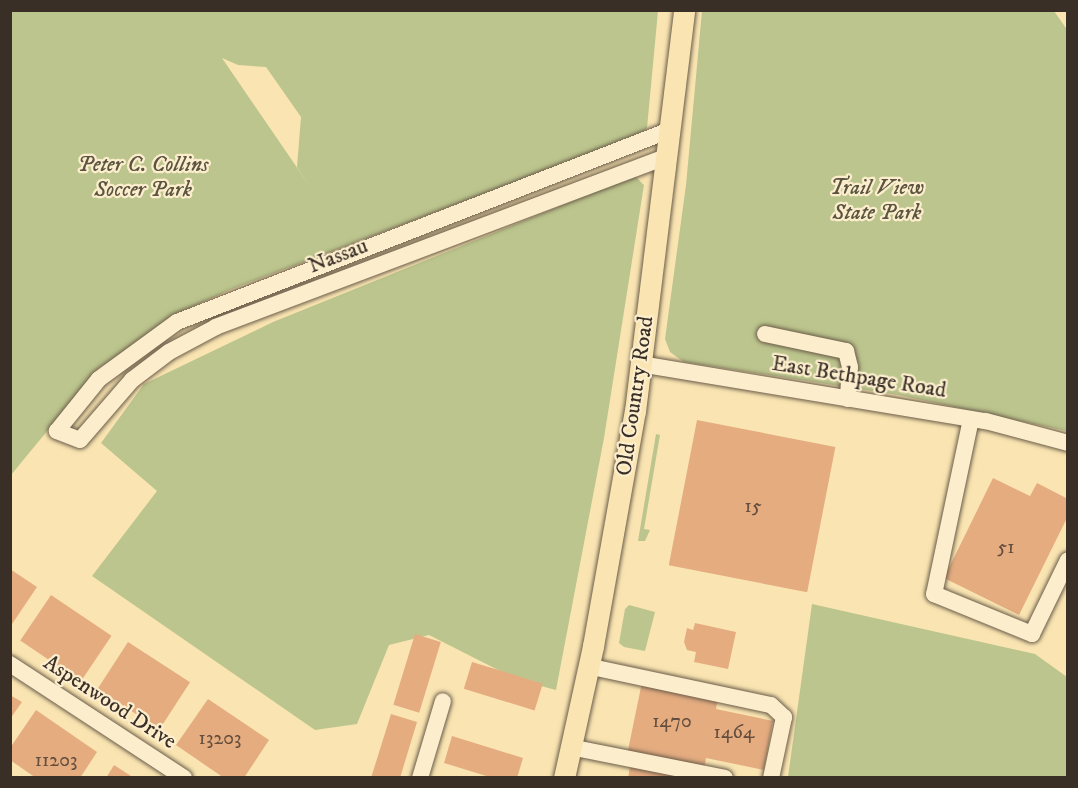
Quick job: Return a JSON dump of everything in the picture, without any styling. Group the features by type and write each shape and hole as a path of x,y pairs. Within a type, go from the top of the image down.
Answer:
{"main road":[{"name":"Old Country Road","path":"564,777 611,547 640,364 668,156 684,10"}],"street":[{"name":"Nassau","path":"668,156 216,327 169,351 141,373 80,440 57,431 99,379 177,322 670,130"},
{"path":"765,334 846,351 850,367 848,399"},
{"name":"East Bethpage Road","path":"640,364 971,418 1068,443"},
{"path":"971,418 934,594 1032,634 1068,560"},
{"name":"Aspenwood Drive","path":"10,663 184,777"},
{"path":"587,666 766,704 784,717 771,777"},
{"path":"420,777 443,701"},
{"path":"570,747 725,777"}],"green space":[{"name":"Peter C. Collins Soccer Park","path":"10,11 658,11 647,128 642,134 232,289 185,310 99,368 11,475","holes":["222,58 238,65 266,67 301,117 297,167 311,188"]},
{"name":"Trail View State Park","path":"702,11 1054,11 1068,31 1067,431 898,395 684,362 670,352 665,339 686,185"},
{"path":"635,176 644,185 604,438 556,690 518,680 429,635 389,645 357,724 315,730 92,576 157,491 101,443 144,384 273,322"},
{"path":"656,434 660,435 644,529 650,530 645,541 638,541"},
{"path":"812,604 1035,654 1067,677 1067,777 788,777"},
{"path":"629,605 655,612 645,651 624,647 619,643 625,609"}],"building":[{"path":"697,420 835,447 807,592 669,565"},
{"path":"993,478 1030,496 1037,483 1068,499 1068,516 1019,615 944,578"},
{"path":"10,569 37,587 10,627"},
{"path":"51,595 112,636 81,681 20,641"},
{"path":"695,623 736,632 728,669 694,662 696,652 687,650 684,642 687,628 693,630"},
{"path":"415,634 441,642 419,713 393,705"},
{"path":"128,642 190,682 160,729 98,689"},
{"path":"472,662 543,684 535,710 464,689"},
{"path":"642,682 718,698 716,709 773,721 764,770 706,758 704,770 627,755"},
{"path":"10,695 22,702 10,719"},
{"path":"208,699 269,740 244,778 224,778 176,745"},
{"path":"36,710 97,752 80,778 36,778 10,760 10,748"},
{"path":"391,714 417,722 400,778 371,778"},
{"path":"452,736 523,758 517,778 493,778 444,763"},
{"path":"114,765 134,778 106,778"},
{"path":"630,767 675,776 675,778 628,778"}]}
